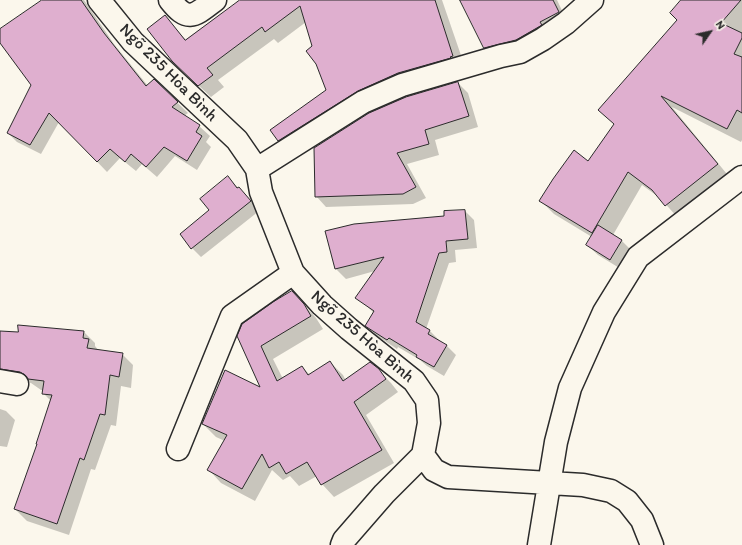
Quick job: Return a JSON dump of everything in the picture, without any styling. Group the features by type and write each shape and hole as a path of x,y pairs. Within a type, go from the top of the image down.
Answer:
{"street":[{"name":"Ngõ 235 Hòa Bình","path":"99,0 133,42 237,140 257,169 261,192 294,273 322,305 349,329 414,381 427,400 429,422 423,455"},
{"path":"170,0 179,12 188,15 198,13 215,0"},
{"path":"257,169 363,102 402,85 501,56 520,52 543,39 566,23 592,0"},
{"path":"538,545 556,442 570,388 604,312 638,257 742,177"},
{"path":"178,449 232,316 294,273"},
{"path":"342,545 344,540 384,494 423,455 434,470 448,477 583,485 611,491 627,501 642,520 652,545"}],"building":[{"path":"42,0 81,0 104,33 146,86 154,79 178,102 172,107 200,125 196,132 202,136 187,161 164,147 146,167 131,154 125,162 110,149 97,162 49,113 30,145 7,133 31,85 0,43 0,29"},
{"path":"240,0 435,0 453,56 450,57 451,58 398,73 358,91 278,141 270,130 326,90 316,64 306,51 312,46 300,6 265,32 262,27 207,68 213,75 198,86 172,61 147,29 165,15 185,40"},
{"path":"460,0 553,0 559,12 540,22 542,25 516,40 484,48"},
{"path":"681,0 741,0 721,23 742,33 742,38 734,54 742,57 742,113 737,110 727,129 661,96 718,164 665,206 652,190 628,172 592,233 539,201 574,150 588,161 614,124 598,110 677,20 670,13"},
{"path":"458,82 469,116 425,130 429,144 397,153 416,187 403,194 315,197 314,148 369,113 406,97"},
{"path":"228,176 237,188 239,187 251,201 191,249 180,234 209,210 200,199"},
{"path":"465,210 468,239 446,241 447,252 439,253 416,322 430,330 428,334 447,345 434,367 416,357 417,355 389,338 387,340 365,326 374,311 355,298 384,257 335,269 325,231 354,224 444,216 444,211"},
{"path":"598,225 622,240 610,260 586,245"},
{"path":"292,291 304,304 311,316 261,346 277,381 302,366 308,375 330,361 343,381 370,362 379,369 386,379 354,402 382,450 321,485 307,462 286,474 279,462 269,468 262,454 242,489 207,470 227,435 202,424 225,370 260,387 237,336 242,324 273,302"},
{"path":"18,325 84,331 83,338 89,339 87,348 123,353 119,377 110,375 105,415 100,414 84,460 80,458 57,524 14,509 37,444 52,395 42,394 44,381 28,379 20,372 0,369 0,331 18,332"}]}
